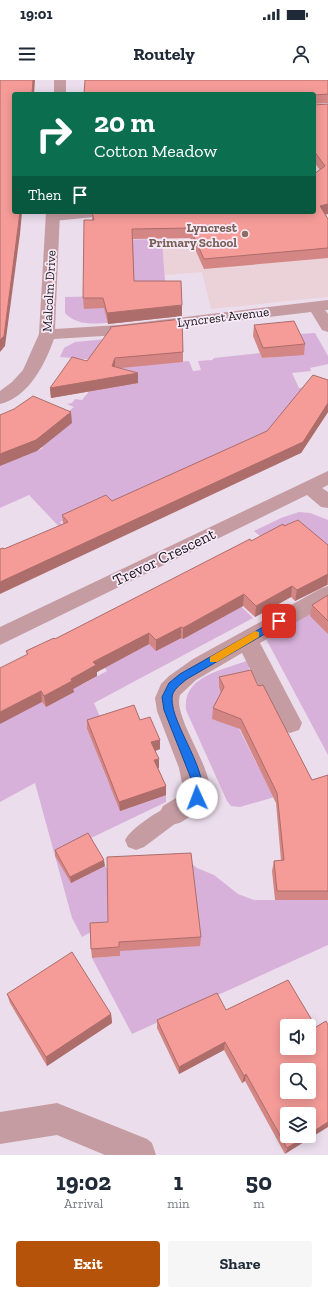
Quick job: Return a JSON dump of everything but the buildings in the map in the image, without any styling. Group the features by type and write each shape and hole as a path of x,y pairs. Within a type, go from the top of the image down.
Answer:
{"street":[{"path":"60,80 60,92"},
{"name":"Malcolm Drive","path":"0,400 17,389 31,372 41,353 47,334 53,215"},
{"path":"321,305 328,327"},
{"name":"Lyncrest Avenue","path":"47,334 118,330 321,305"},
{"name":"Trevor Crescent","path":"0,637 310,488 328,477"},
{"path":"310,488 328,502"},
{"path":"172,814 197,798 197,781 169,710 167,697 173,686 183,676 328,594"},
{"path":"247,640 290,722"},
{"path":"0,1128 57,1119 135,1151 140,1155"}],"lane":[{"path":"53,215 74,214"},
{"path":"136,840 172,814"}],"shaded area":[{"name":"Lyncrest Primary School","path":"316,164 328,181 328,297 211,309 202,272 165,275 161,228 295,214 316,214"},
{"path":"162,239 166,294 133,308 136,319 98,324 80,322 72,319 65,313 65,297 115,296 111,240"},
{"path":"315,333 328,356 328,364 310,368 311,371 292,373 299,388 312,386 271,439 262,433 246,440 257,449 208,469 80,512 60,522 69,533 66,534 29,495 0,508 0,462 22,457 43,448 19,427 60,418 74,407 67,404 72,403 75,399 82,400 92,388 96,360 60,357 64,348 75,342 106,339 164,363 189,361 193,371 201,370 198,361 212,360 214,358 260,353 262,358 275,357 299,334"},
{"path":"299,512 310,513 328,520 328,552 279,552 254,531 281,518"},
{"path":"228,594 253,618 94,703 103,724 87,729 109,784 166,795 166,802 89,839 71,883 105,866 108,870 190,862 197,868 214,875 238,894 254,900 328,900 328,945 132,1034 92,958 120,956 91,932 82,937 72,918 35,783 0,802 0,721 30,687 46,707 73,692 68,685 81,685 107,671 82,640"},
{"path":"323,606 328,625 328,755 265,637"},
{"path":"249,660 250,680 235,721 271,792 302,789 240,807 231,806 227,801 186,710 186,698 190,689 206,676"}],"slow traffic":[{"path":"213,659 255,634"}],"place":[{"name":"Lyncrest Primary School","path":"245,234"}],"route":[{"path":"197,798 197,781 169,710 167,697 173,686 183,676 279,621"}]}
